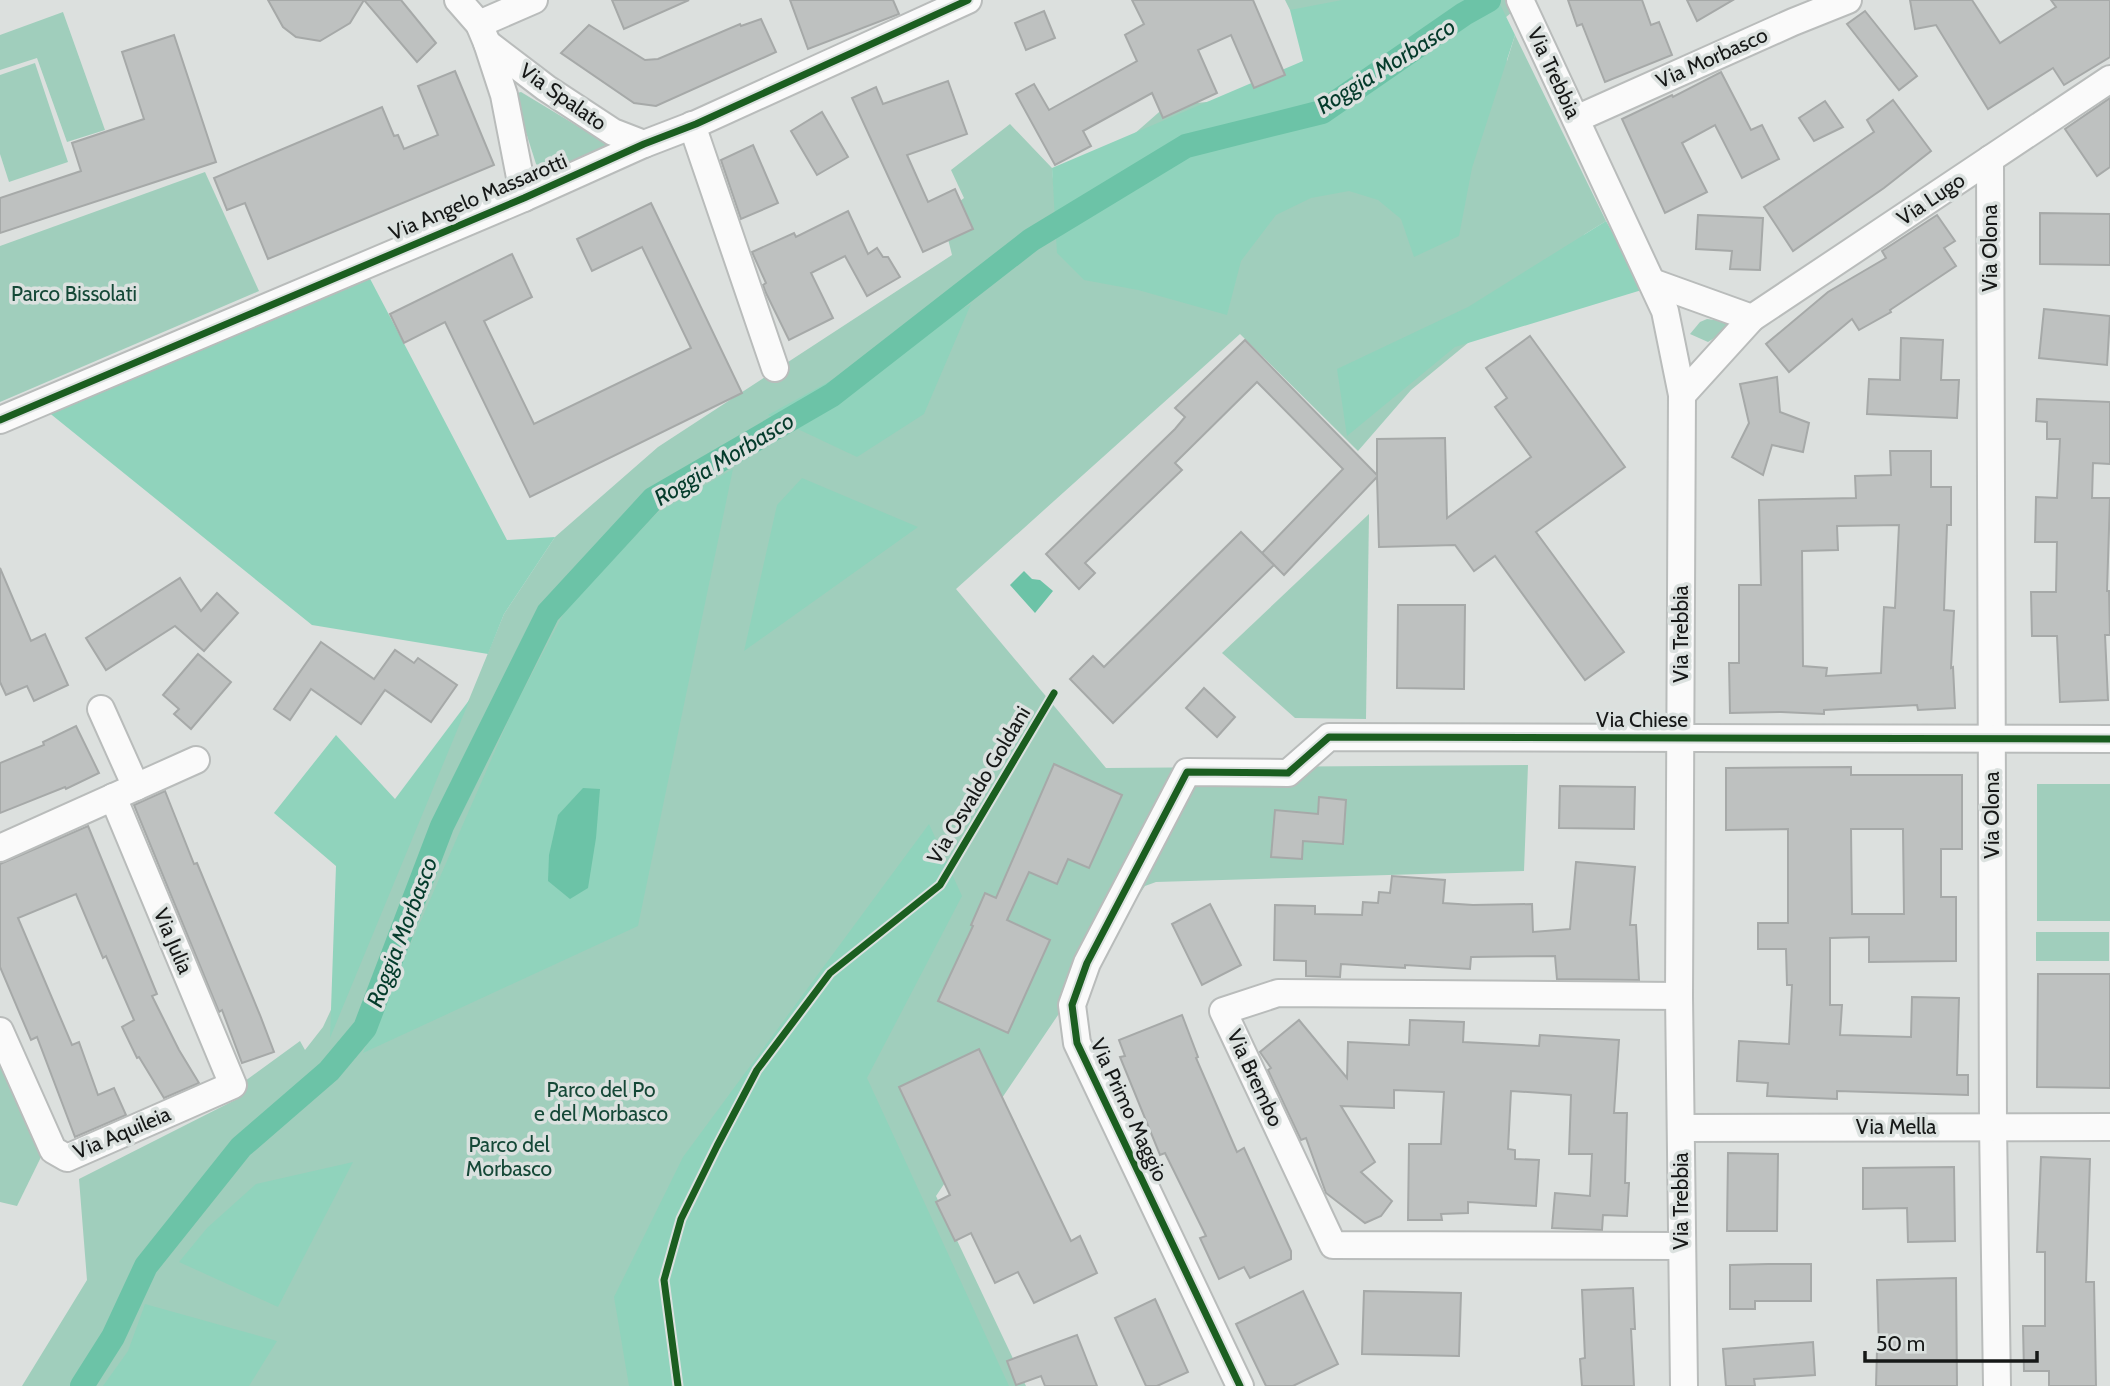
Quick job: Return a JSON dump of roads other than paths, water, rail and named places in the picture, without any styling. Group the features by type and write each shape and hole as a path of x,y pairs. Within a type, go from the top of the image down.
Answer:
{"street":[{"name":"Via Spalato","path":"458,0 483,34 546,88 612,132 644,144"},
{"path":"483,34 534,0"},
{"name":"Via Angelo Massarotti","path":"0,420 524,198 968,0"},
{"name":"Via Morbasco","path":"1576,119 1848,0"},
{"name":"Via Trebbia","path":"1526,12 1665,310 1682,395 1679,996 1684,1386"},
{"name":"Via Spalato","path":"483,34 504,95 524,198"},
{"name":"Via Lugo","path":"1682,395 1752,318 2110,79"},
{"path":"692,125 775,368"},
{"name":"Via Olona","path":"1990,159 1993,1126 1997,1386"},
{"path":"1651,282 1752,318"},
{"name":"Via Julia","path":"101,709 125,792 233,1085"},
{"name":"Via Chiese","path":"1187,772 1288,773 1329,737 2110,740"},
{"path":"0,848 195,760"},
{"name":"Via Primo Maggio","path":"1187,772 1087,963 1072,1005 1077,1043 1240,1386"},
{"name":"Via Brembo","path":"1679,996 1278,993 1223,1011 1334,1245 1681,1246"},
{"name":"Via Aquileia","path":"0,1031 53,1150 67,1158 233,1085"},
{"name":"Via Mella","path":"1681,1128 2110,1127"}],"waterway":[{"name":"Roggia Morbasco","path":"82,1386 113,1337 146,1266 241,1147 329,1071 365,1028 442,826 548,613 653,499 832,395 1031,240 1186,146 1322,112 1464,14 1489,0"}],"park label":[{"name":"Parco Bissolati","path":"74,294"},
{"name":"Parco del Po e del Morbasco","path":"601,1102"},
{"name":"Parco del Morbasco","path":"509,1157"}]}
